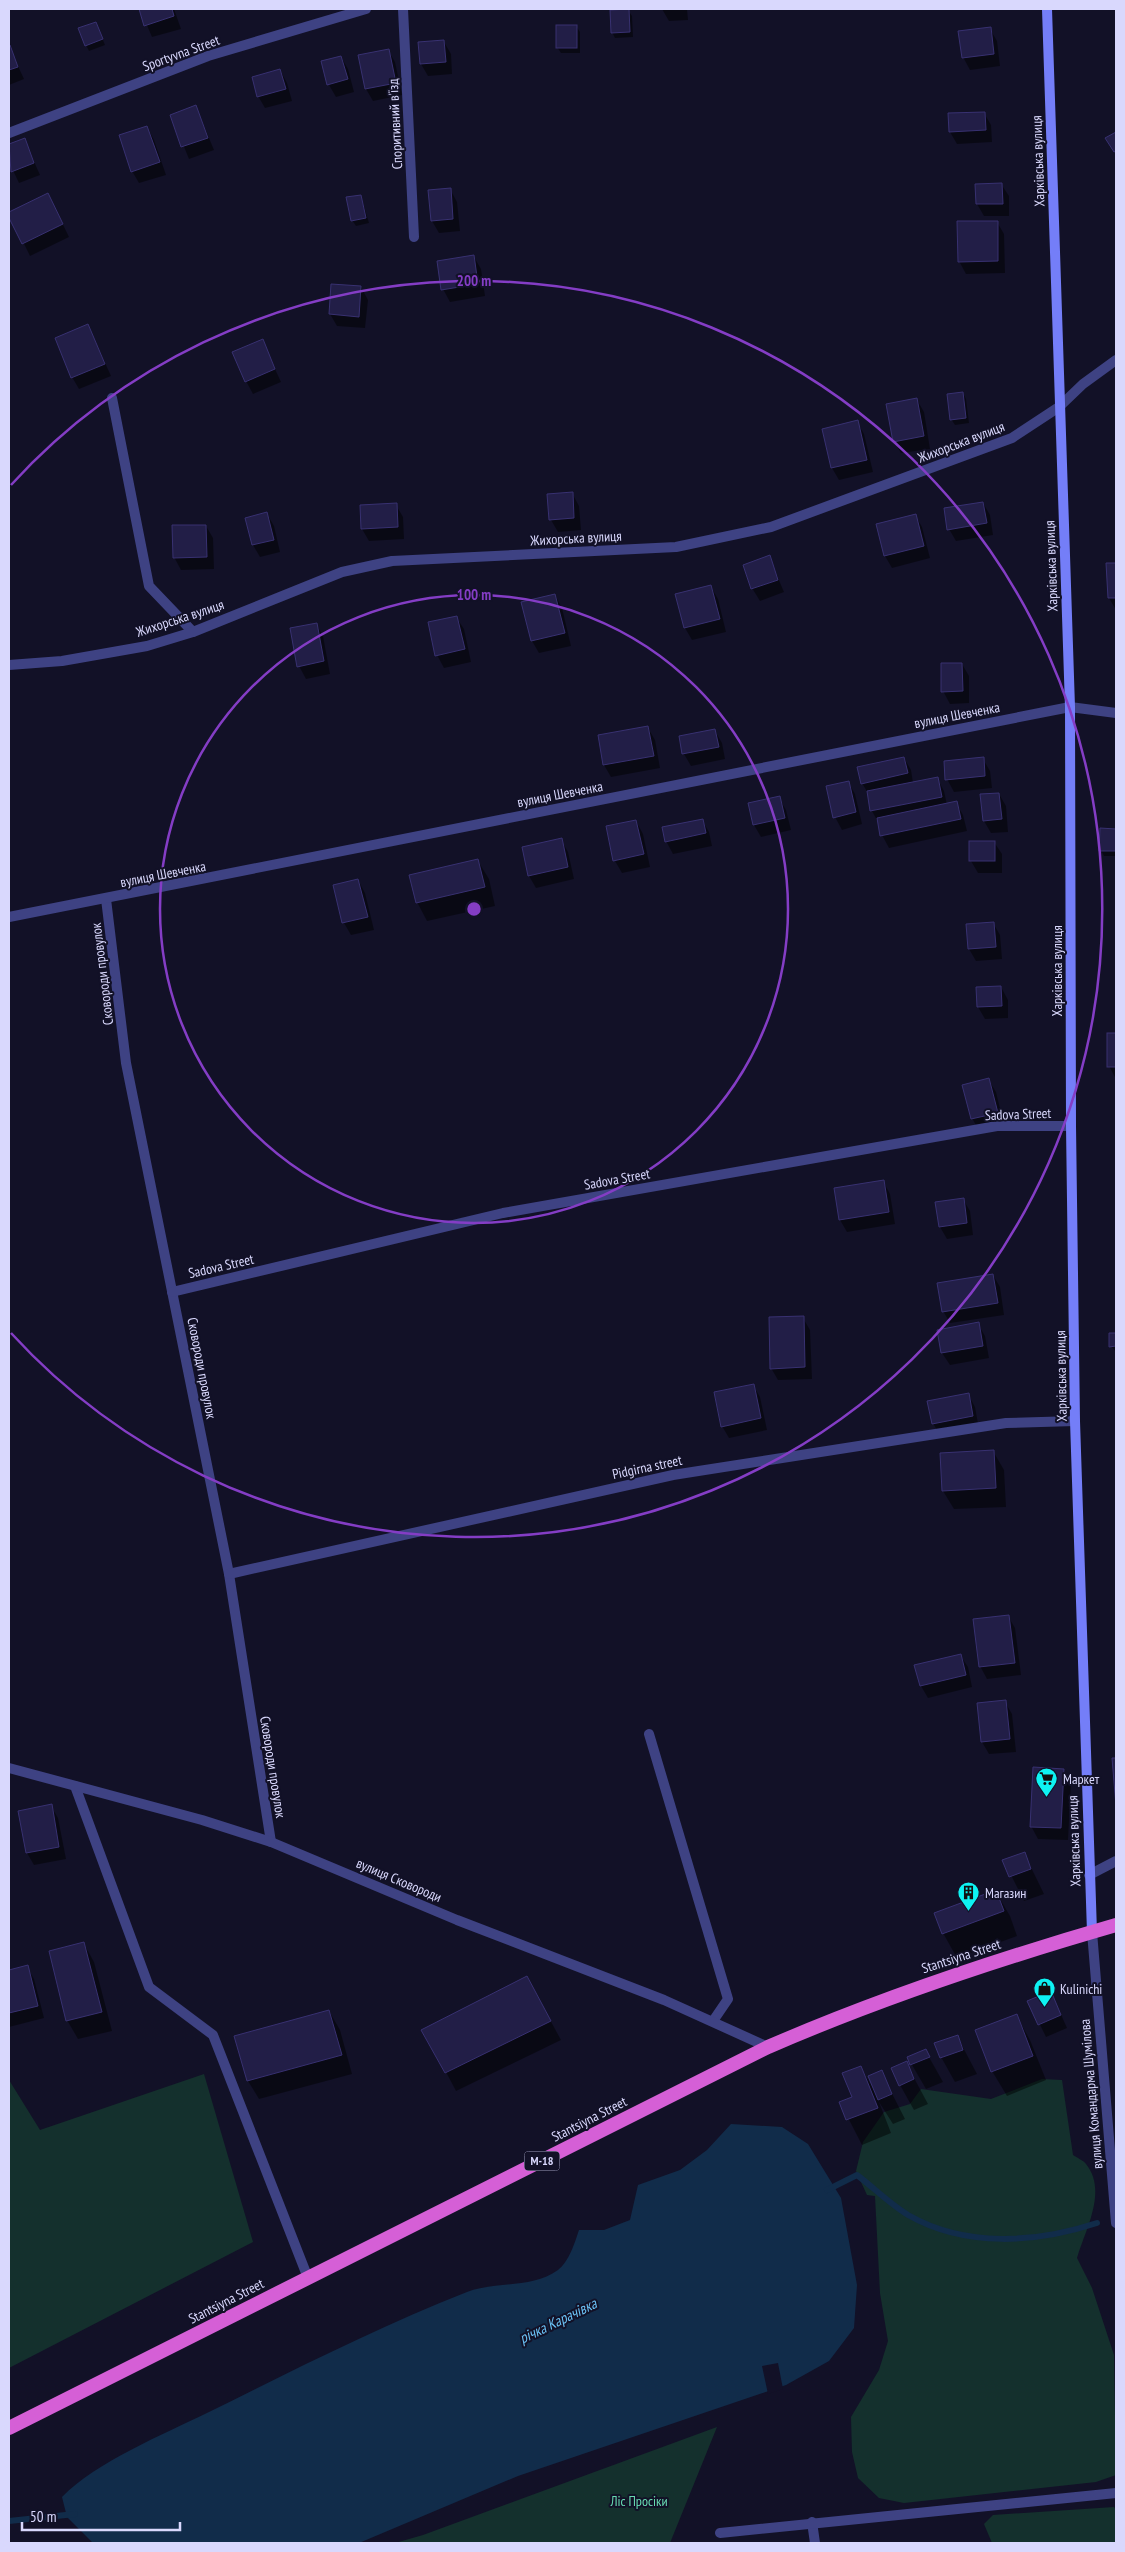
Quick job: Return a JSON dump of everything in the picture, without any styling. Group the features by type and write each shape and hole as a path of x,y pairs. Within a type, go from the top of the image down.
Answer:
{"highway":[{"name":"М-18","path":"1092,1932 1116,1925"},
{"name":"Stantsiyna Street","path":"9,2428 768,2048 826,2022 926,1985 1092,1932"}],"main road":[{"name":"Харківська вулиця","path":"1047,9 1070,707 1071,1126 1075,1421 1092,1932"}],"street":[{"name":"Sportyvna Street","path":"9,133 208,56 366,9"},
{"name":"Споритивний в'їзд","path":"403,9 414,237"},
{"name":"Жихорська вулиця","path":"9,665 62,661 146,646 193,632 342,572 392,561 676,547 771,527 1012,438 1059,407 1083,384 1116,360"},
{"path":"112,398 149,586 193,632"},
{"name":"вулиця Шевченка","path":"9,917 1070,707 1116,713"},
{"name":"Сковороди провулок","path":"106,899 126,1063 229,1574 272,1842"},
{"name":"Sadova Street","path":"172,1292 503,1213 997,1126 1071,1126"},
{"name":"Pidgirna street","path":"229,1574 673,1475 1006,1423 1075,1421"},
{"path":"648,1734 728,1999 713,2021"},
{"name":"вулиця Сковороди","path":"9,1768 272,1842 457,1920 664,2000 768,2048"},
{"path":"75,1786 150,1987 213,2035 308,2278"},
{"path":"1089,1875 1116,1861"},
{"name":"вулиця Командарма Шумілова","path":"1092,1932 1116,2223"},
{"path":"720,2533 812,2522 1116,2493"},
{"path":"812,2522 815,2543"}],"green space":[{"path":"204,2074 253,2242 9,2368 9,2080 40,2130"},
{"path":"1042,2079 1062,2080 1073,2155 1086,2164 1095,2186 1093,2211 1077,2258 1092,2288 1114,2355 1116,2475 1096,2482 904,2503 879,2498 858,2478 852,2452 851,2417 879,2370 888,2341 880,2293 875,2196 867,2195 856,2171 863,2142 884,2112 910,2104 921,2089 991,2099"},
{"name":"Ліс Просіки","path":"717,2427 670,2543 395,2543 423,2535"},
{"path":"1114,2507 1116,2510 1116,2543 992,2543 984,2524 993,2515"}],"water":[{"path":"731,2124 782,2127 808,2144 841,2198 857,2285 854,2328 829,2361 786,2385 518,2476 359,2543 93,2543 67,2517 62,2497 76,2484 93,2472 152,2439 336,2349 434,2305 478,2289 537,2280 548,2276 562,2266 568,2257 579,2230 604,2230 630,2220 638,2185 680,2170 707,2150"}],"pier":[{"path":"778,2363 783,2389 768,2394 762,2366"}],"building":[{"path":"139,9 172,9 174,16 144,26"},
{"path":"629,9 630,32 611,33 610,10"},
{"path":"96,22 103,39 85,46 78,28"},
{"path":"556,25 577,25 577,48 556,48"},
{"path":"991,27 994,54 962,58 958,31"},
{"path":"444,40 446,62 420,64 418,42"},
{"path":"9,46 18,67 9,70"},
{"path":"389,49 396,83 365,89 358,55"},
{"path":"341,56 348,79 327,85 321,61"},
{"path":"280,69 286,89 257,97 252,77"},
{"path":"196,105 208,138 181,147 170,115"},
{"path":"985,112 986,130 949,132 948,113"},
{"path":"147,126 160,162 131,172 119,135"},
{"path":"1116,132 1116,151 1114,152 1105,138"},
{"path":"25,138 34,163 11,172 9,144"},
{"path":"1002,183 1003,204 976,204 975,184"},
{"path":"451,188 453,219 431,221 428,190"},
{"path":"48,193 63,224 22,244 9,218 9,212"},
{"path":"361,195 366,218 351,221 346,197"},
{"path":"957,221 998,221 998,261 958,262"},
{"path":"474,255 478,284 441,290 437,261"},
{"path":"331,284 361,286 359,317 329,314"},
{"path":"88,324 105,364 71,378 55,338"},
{"path":"263,339 275,369 245,382 232,352"},
{"path":"963,392 966,418 950,420 947,394"},
{"path":"917,398 924,436 893,442 886,404"},
{"path":"858,420 867,460 831,468 822,429"},
{"path":"573,492 574,518 549,520 547,494"},
{"path":"983,502 987,523 947,530 944,508"},
{"path":"397,503 398,527 361,529 360,505"},
{"path":"267,512 274,540 252,545 245,518"},
{"path":"916,514 924,546 884,556 876,524"},
{"path":"172,525 206,525 207,557 173,558"},
{"path":"770,555 778,580 751,589 743,565"},
{"path":"1106,563 1116,563 1116,598 1108,598"},
{"path":"711,585 720,619 684,628 675,594"},
{"path":"555,594 565,633 531,641 521,602"},
{"path":"457,616 465,649 435,656 428,622"},
{"path":"317,623 324,661 297,667 290,628"},
{"path":"941,663 962,663 963,691 941,692"},
{"path":"648,726 654,756 603,765 598,735"},
{"path":"715,729 719,747 682,754 679,736"},
{"path":"904,757 908,773 861,784 857,767"},
{"path":"984,757 985,776 945,780 944,761"},
{"path":"938,777 942,797 870,811 867,791"},
{"path":"849,781 856,812 833,818 826,786"},
{"path":"999,793 1002,819 983,821 980,794"},
{"path":"780,796 785,818 753,825 748,803"},
{"path":"957,801 961,819 880,836 877,818"},
{"path":"703,819 706,833 665,842 662,827"},
{"path":"636,820 644,854 613,861 606,826"},
{"path":"1100,828 1116,829 1116,851 1099,851"},
{"path":"562,838 568,867 528,876 522,847"},
{"path":"969,841 995,841 995,861 969,861"},
{"path":"478,859 485,887 416,903 409,875"},
{"path":"358,879 368,917 342,923 333,885"},
{"path":"994,922 996,947 968,949 966,924"},
{"path":"1001,986 1002,1006 977,1007 976,987"},
{"path":"1107,1033 1116,1033 1116,1067 1107,1067"},
{"path":"989,1078 998,1113 971,1119 962,1085"},
{"path":"884,1180 889,1212 839,1220 834,1188"},
{"path":"964,1198 967,1223 939,1227 935,1202"},
{"path":"993,1274 998,1303 942,1312 937,1283"},
{"path":"804,1316 805,1367 770,1369 769,1317"},
{"path":"979,1322 983,1346 941,1353 937,1330"},
{"path":"1109,1333 1116,1333 1116,1346 1109,1347"},
{"path":"754,1384 761,1418 721,1427 714,1392"},
{"path":"969,1393 973,1416 932,1424 927,1401"},
{"path":"994,1450 996,1488 942,1491 940,1453"},
{"path":"1009,1615 1015,1663 979,1667 973,1619"},
{"path":"961,1654 966,1675 920,1686 914,1665"},
{"path":"1006,1700 1010,1739 981,1742 977,1703"},
{"path":"1112,1758 1116,1758 1116,1806"},
{"name":"Маркет","path":"1033,1767 1064,1769 1061,1828 1030,1827"},
{"path":"52,1804 59,1847 26,1853 18,1811"},
{"path":"1025,1852 1031,1869 1009,1877 1002,1860"},
{"name":"Магазин","path":"996,1890 1004,1911 942,1934 934,1913"},
{"path":"84,1942 102,2012 66,2021 49,1951"},
{"path":"28,1965 38,2006 9,2013 9,1970"},
{"path":"527,1976 551,2021 445,2073 421,2030"},
{"name":"Kulinichi","path":"1051,1991 1061,2015 1038,2025 1027,2001"},
{"path":"329,2010 342,2055 247,2081 234,2036"},
{"path":"1017,2014 1033,2056 991,2072 975,2030"},
{"path":"958,2035 963,2050 940,2058 934,2043"},
{"path":"926,2049 930,2057 910,2065 907,2057"},
{"path":"907,2061 914,2079 899,2086 891,2068"},
{"path":"861,2066 878,2108 846,2120 839,2102 852,2097 842,2073"},
{"path":"882,2070 892,2094 878,2100 868,2076"}],"waterway":[{"name":"річка Карачівка","path":"827,2190 857,2175 908,2215 930,2226 953,2233 977,2237 1001,2239 1026,2238 1074,2230 1097,2223"},
{"name":"річка Карачівка","path":"9,2521 75,2514"}],"place":[{"name":"Маркет","path":"1047,1798"},
{"name":"Магазин","path":"969,1912"},
{"name":"Kulinichi","path":"1044,2008"}]}
